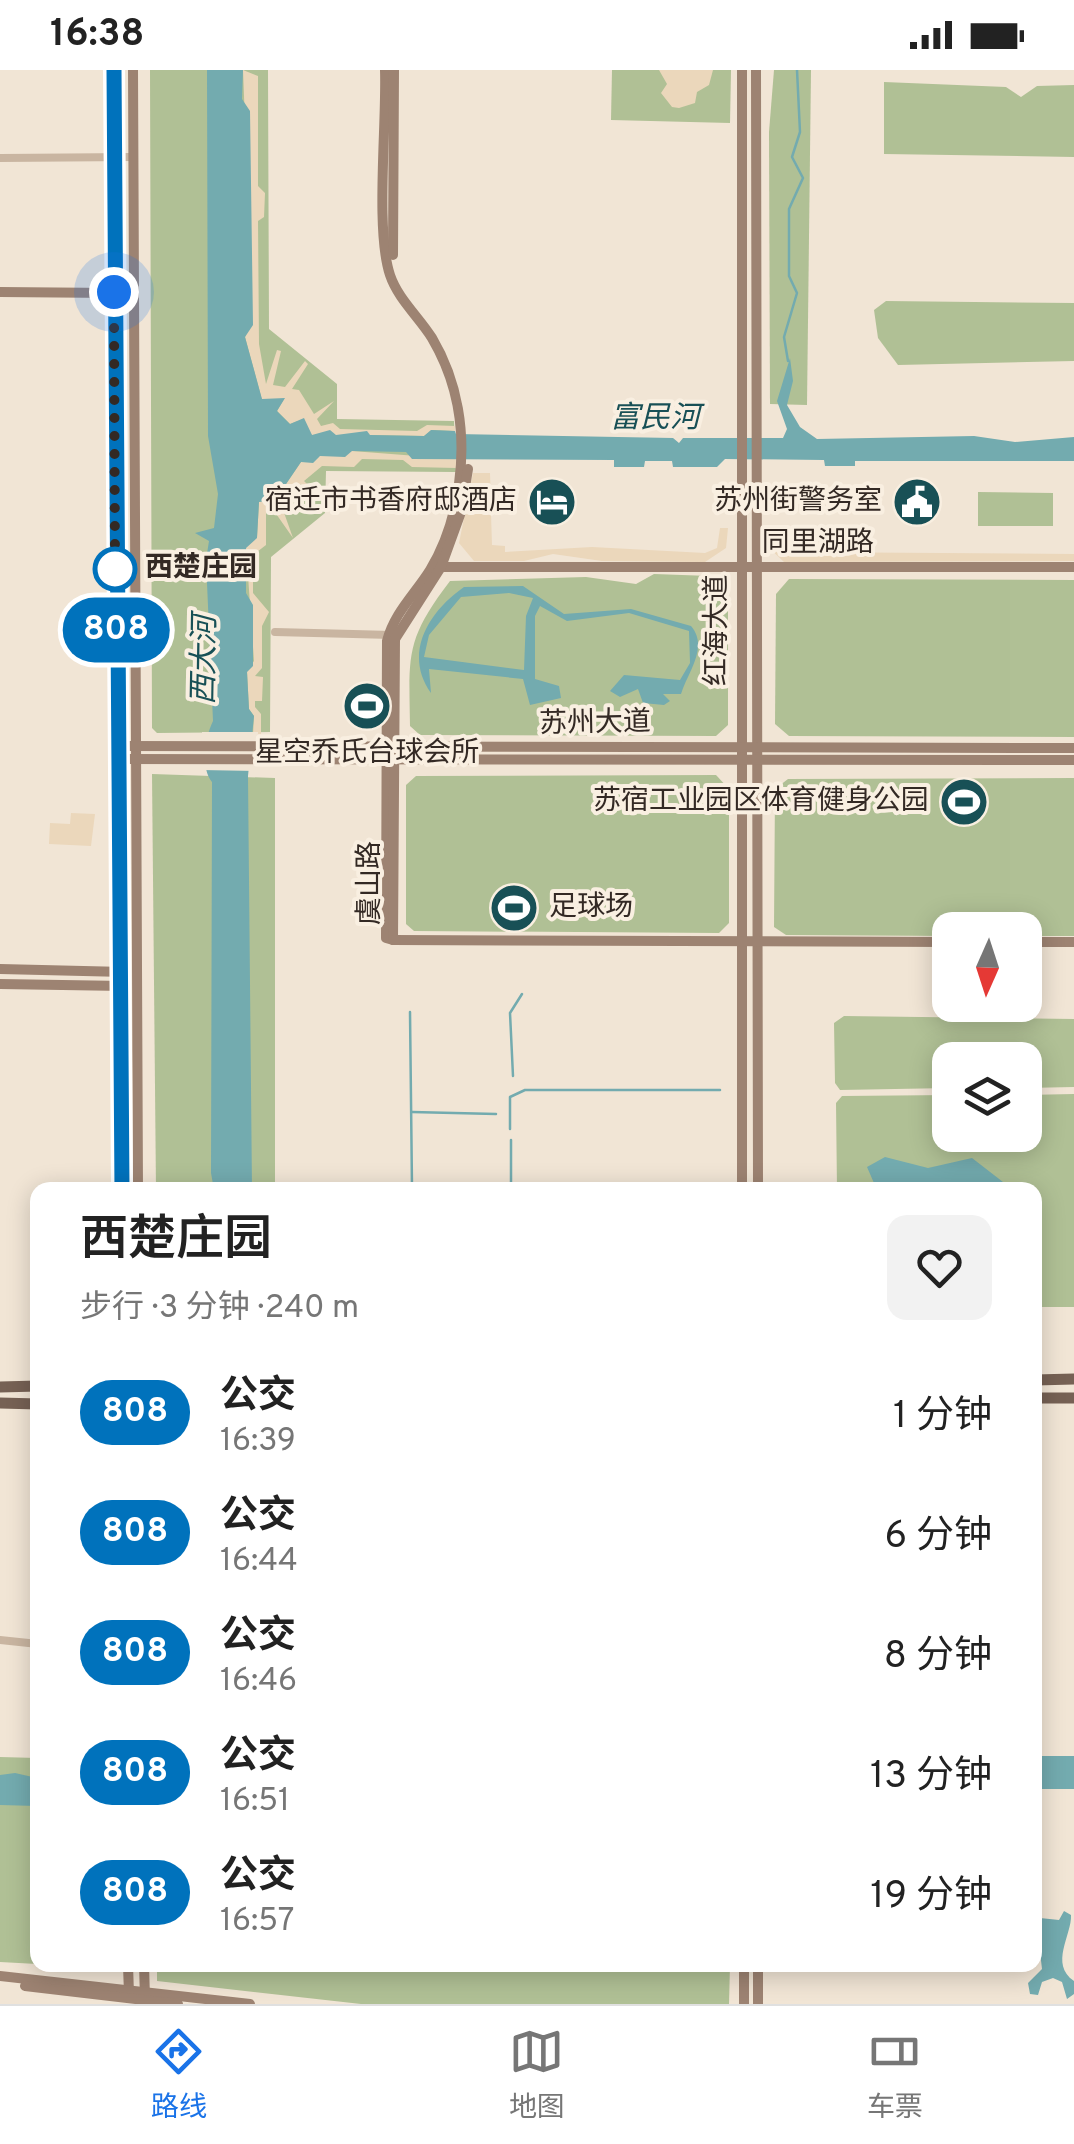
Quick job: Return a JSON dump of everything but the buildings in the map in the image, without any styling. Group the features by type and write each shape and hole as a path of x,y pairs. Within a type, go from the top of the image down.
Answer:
{"main road":[{"path":"1042,1380 1074,1379"},
{"path":"0,1386 30,1386"},
{"path":"1042,1398 1074,1398"},
{"path":"0,1403 30,1404"}],"street":[{"path":"114,70 122,1182"},
{"path":"132,70 138,1182"},
{"path":"386,70 385,224 390,275 432,339 463,415"},
{"path":"393,635 441,567 462,512 465,460 463,415 442,345 404,290 394,264 394,70"},
{"name":"红海大道","path":"742,70 742,1182"},
{"name":"红海大道","path":"756,70 758,1182"},
{"path":"0,158 133,157"},
{"path":"0,292 114,292"},
{"path":"393,635 452,523 465,460"},
{"name":"同里湖路","path":"441,567 1074,568"},
{"path":"275,632 393,635"},
{"name":"虞山路","path":"393,635 393,940 742,941"},
{"name":"苏州大道","path":"117,752 136,746 264,760 391,755 1074,748"},
{"name":"苏州大道","path":"117,752 136,758 265,748 391,755"},
{"name":"苏州大道","path":"757,751 1074,760"},
{"path":"742,941 932,942"},
{"path":"1042,942 1074,942"},
{"path":"0,969 136,973"},
{"path":"0,984 136,987"},
{"path":"0,1640 30,1643"},
{"path":"128,1972 129,1998"},
{"path":"144,1972 145,1999"},
{"path":"744,1972 744,2004"},
{"path":"758,1972 758,2004"},
{"path":"0,1980 129,1998 250,2004"},
{"path":"145,1999 178,2004"}],"green space":[{"path":"150,70 268,70 269,329 337,384 337,419 454,421 456,472 326,471 325,513 271,557 270,732 157,733 152,728"},
{"path":"612,70 731,70 730,123 611,120"},
{"path":"774,70 811,70 807,405 770,404 769,132"},
{"path":"884,82 1006,87 1021,97 1037,86 1074,85 1074,157 884,154"},
{"path":"886,301 1074,303 1074,361 898,365 878,338 874,310"},
{"path":"978,492 1053,493 1053,526 978,526"},
{"path":"654,574 710,576 728,589 728,725 716,736 420,735 410,726 410,664 417,634 450,581 586,577 636,584"},
{"path":"789,579 1074,580 1074,737 789,736 775,724 776,594"},
{"path":"152,774 275,778 275,1182 156,1182"},
{"path":"716,775 729,789 729,923 719,933 414,931 406,924 406,785 416,776"},
{"path":"1074,778 1074,936 1042,936 1042,912 932,912 932,936 786,935 774,927 775,789 788,779"},
{"path":"844,1016 932,1017 932,1022 1074,1019 1074,1087 1042,1088 1042,1042 932,1042 932,1088 840,1090 835,1083 834,1023"},
{"path":"1074,1094 1074,1307 1042,1307 1042,1182 837,1182 836,1103 842,1096 932,1095 932,1152 1042,1152 1042,1095"},
{"path":"0,1757 30,1758 30,1964 0,1962"},
{"path":"157,1972 730,1972 729,2004 361,2004 157,1981"}],"shaded area":[{"path":"243,70 258,76 258,186 265,193 264,217 258,221 259,344 266,384 277,350 281,351 273,385 285,387 305,361 308,364 292,389 299,390 314,414 334,401 317,419 321,426 333,423 340,429 417,431 427,425 455,426 455,431 432,430 424,436 370,435 352,451 456,459 457,468 412,467 403,460 362,459 354,467 322,466 304,481 325,502 301,484 282,507 293,538 272,508 266,508 266,545 253,555 253,593 269,612 262,626 262,668 255,676 263,677 262,701 255,701 261,714 261,734 253,734 254,716 249,709 247,671 254,661 246,547 257,537 259,502 276,498 301,462 312,435 298,421 290,424 277,411 284,399 262,400 245,337 250,325 251,277"},
{"path":"659,70 713,70 709,85 697,92 695,103 679,108 672,107 661,93 667,84"},
{"path":"473,473 490,473 491,504 499,505 499,513 491,514 492,545 505,546 505,552 592,547 705,553 717,548 720,528 728,528 726,548 705,562 602,561 553,554 524,561 474,561 459,543"},
{"path":"767,533 775,533 777,547 790,552 1074,554 1074,561 784,562 767,546"},
{"path":"71,813 95,814 91,846 49,844 50,823 70,824"}],"water":[{"path":"207,70 243,70 242,99 250,111 253,325 245,337 262,399 285,398 277,411 290,424 304,418 312,435 330,430 336,435 367,431 370,435 424,436 431,430 456,434 673,438 679,443 683,438 783,438 787,429 777,401 790,358 793,381 787,405 800,427 817,439 974,436 1015,442 1074,437 1074,461 855,461 855,466 825,466 824,460 725,459 717,467 673,467 672,461 645,461 644,467 614,467 614,460 412,459 406,452 352,451 345,457 320,456 313,463 301,462 276,499 259,502 257,538 246,548 246,593 253,605 253,666 247,672 249,709 254,716 248,776 252,1182 213,1182 212,782 205,760 213,721 206,560 209,541 195,533 214,528 218,494 208,436"},
{"path":"523,586 564,614 631,609 691,626 698,651 681,694 663,694 670,701 664,705 643,703 638,689 620,697 610,691 624,675 680,680 690,663 689,631 629,613 567,621 540,606 535,616 535,679 559,686 561,698 530,705 523,679 429,669 431,693 419,664 423,635 440,609 464,587","holes":["509,593 533,598 526,616 524,670 424,657 429,635 461,597"]},
{"path":"885,1157 928,1168 972,1158 1003,1182 874,1182 867,1167"},
{"path":"1042,1756 1074,1756 1074,1789 1042,1789"},
{"path":"0,1775 30,1776 30,1806 0,1805"},
{"path":"1064,1911 1071,1915 1062,1958 1074,1981 1074,1994 1067,1999 1062,1982 1053,1978 1042,1982 1038,1995 1030,1994 1028,1983 1042,1972 1042,1918 1059,1920"}],"pier":[{"path":"202,732 258,732 257,771 201,770"}],"waterway":[{"path":"788,361 784,337 797,293 789,276 789,209 803,178 792,157 800,132 797,70"},
{"path":"513,1076 510,1013 522,994"},
{"path":"410,1012 412,1182"},
{"path":"510,1129 510,1097 525,1090 720,1090"},
{"path":"412,1112 496,1114"},
{"path":"511,1140 511,1182"}],"bus line":[{"name":"808","path":"114,70 122,1182"}],"place":[{"name":"宿迁市书香府邸酒店","path":"552,502"},
{"name":"苏州街警务室","path":"917,502"},
{"name":"西楚庄园","path":"115,569"},
{"name":"星空乔氏台球会所","path":"367,706"},
{"name":"苏宿工业园区体育健身公园","path":"964,802"},
{"name":"足球场","path":"514,908"}],"route":[{"path":"114,292 115,569"}],"water label":[{"name":"富民河","path":"655,419"},
{"name":"西大河","path":"206,660"}]}
